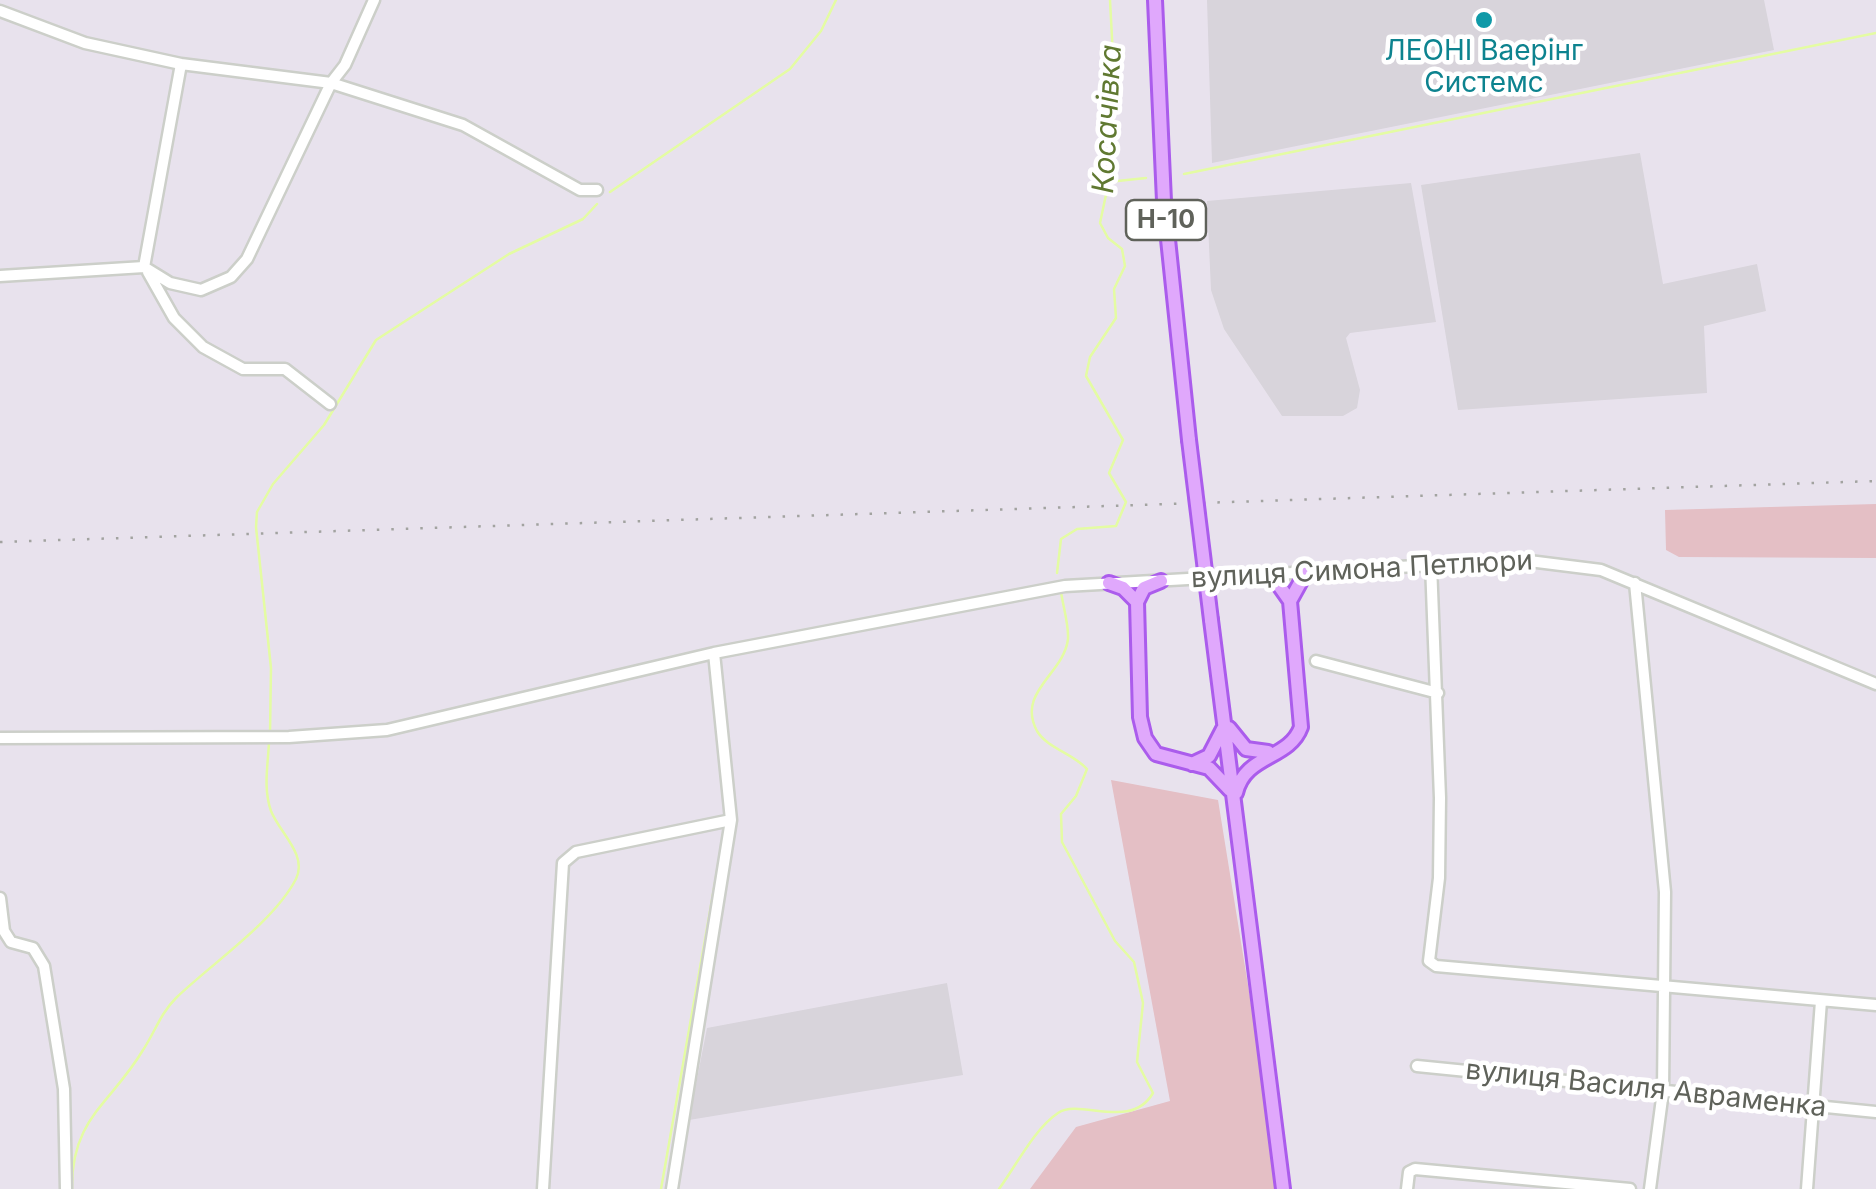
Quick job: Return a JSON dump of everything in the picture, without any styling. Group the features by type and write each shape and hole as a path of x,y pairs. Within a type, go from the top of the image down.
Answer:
{"main road":[{"name":"Н-10","path":"1155,0 1164,201 1189,440 1283,1189"},
{"path":"1290,601 1306,572"},
{"path":"1235,800 1250,766 1285,748 1297,737 1302,707 1290,601 1270,574"},
{"path":"1161,580 1144,588 1136,602 1142,730 1156,754 1220,775 1235,800"},
{"path":"1109,583 1123,588 1136,602"},
{"path":"1225,719 1246,749 1256,753 1285,748"},
{"path":"1190,765 1216,747 1225,719"}],"street":[{"path":"0,276 144,267 170,283 201,290 240,269 272,214 330,83 345,65 374,0"},
{"path":"0,11 85,42 181,64 330,83 462,125 580,190 597,190"},
{"path":"181,64 144,267 174,318 202,347 243,369 285,369 330,404"},
{"name":"вулиця Симона Петлюри","path":"0,738 270,737 387,730 714,653 1065,586 1431,564 1559,562 1595,568 1876,684"},
{"path":"1431,564 1438,694 1439,878 1429,961 1436,966 1876,1005"},
{"path":"1635,583 1665,892 1663,1092 1650,1189"},
{"path":"672,1189 731,820 714,653"},
{"path":"1316,660 1438,694"},
{"path":"543,1189 563,863 576,852 731,820"},
{"path":"0,898 4,932 11,942 33,948 44,966 64,1090 66,1189"},
{"path":"1807,1189 1821,1000"},
{"name":"вулиця Василя Авраменка","path":"1416,1066 1876,1112"},
{"path":"1407,1189 1409,1172 1415,1169 1630,1189"}],"shaded area":[{"name":"ЛЕОНІ Ваерінг Системс","path":"1207,0 1764,0 1774,50 1212,163"},
{"path":"1640,153 1663,284 1757,264 1766,311 1704,326 1707,393 1458,410 1421,185"},
{"path":"1411,183 1436,322 1350,333 1346,338 1360,390 1357,408 1343,416 1282,416 1224,329 1211,290 1207,201"},
{"path":"1876,504 1876,558 1679,557 1666,550 1665,510"},
{"path":"1111,780 1218,800 1281,1189 1030,1189 1076,1127 1170,1101"},
{"path":"947,983 963,1075 689,1120 707,1028"}],"waterway":[{"path":"610,192 790,69 821,31 836,0"},
{"name":"Косачівка","path":"1057,573 1061,539 1077,529 1116,526 1126,502 1109,473 1123,440 1086,376 1090,357 1116,318 1114,289 1125,266 1122,249 1108,238 1100,223 1111,171 1115,95 1110,0"},
{"path":"1184,174 1876,33"},
{"path":"1108,182 1146,178"},
{"path":"270,734 271,668 256,527 257,512 273,484 324,425 376,340 509,254 583,219 597,204"},
{"name":"Косачівка","path":"999,1189 1033,1138 1058,1113 1067,1109 1132,1110 1153,1093 1137,1062 1143,1003 1134,962 1115,941 1062,842 1061,814 1076,796 1087,769 1041,737 1032,717 1037,694 1059,663 1068,639 1061,592"},
{"path":"72,1189 73,1165 86,1128 131,1069 166,1010 257,927 296,879 299,870 295,852 271,811 267,794 269,742"},
{"path":"661,1189 719,860"}],"railway":[{"path":"0,542 1876,481"}],"place":[{"name":"ЛЕОНІ Ваерінг Системс","path":"1484,20"}]}
